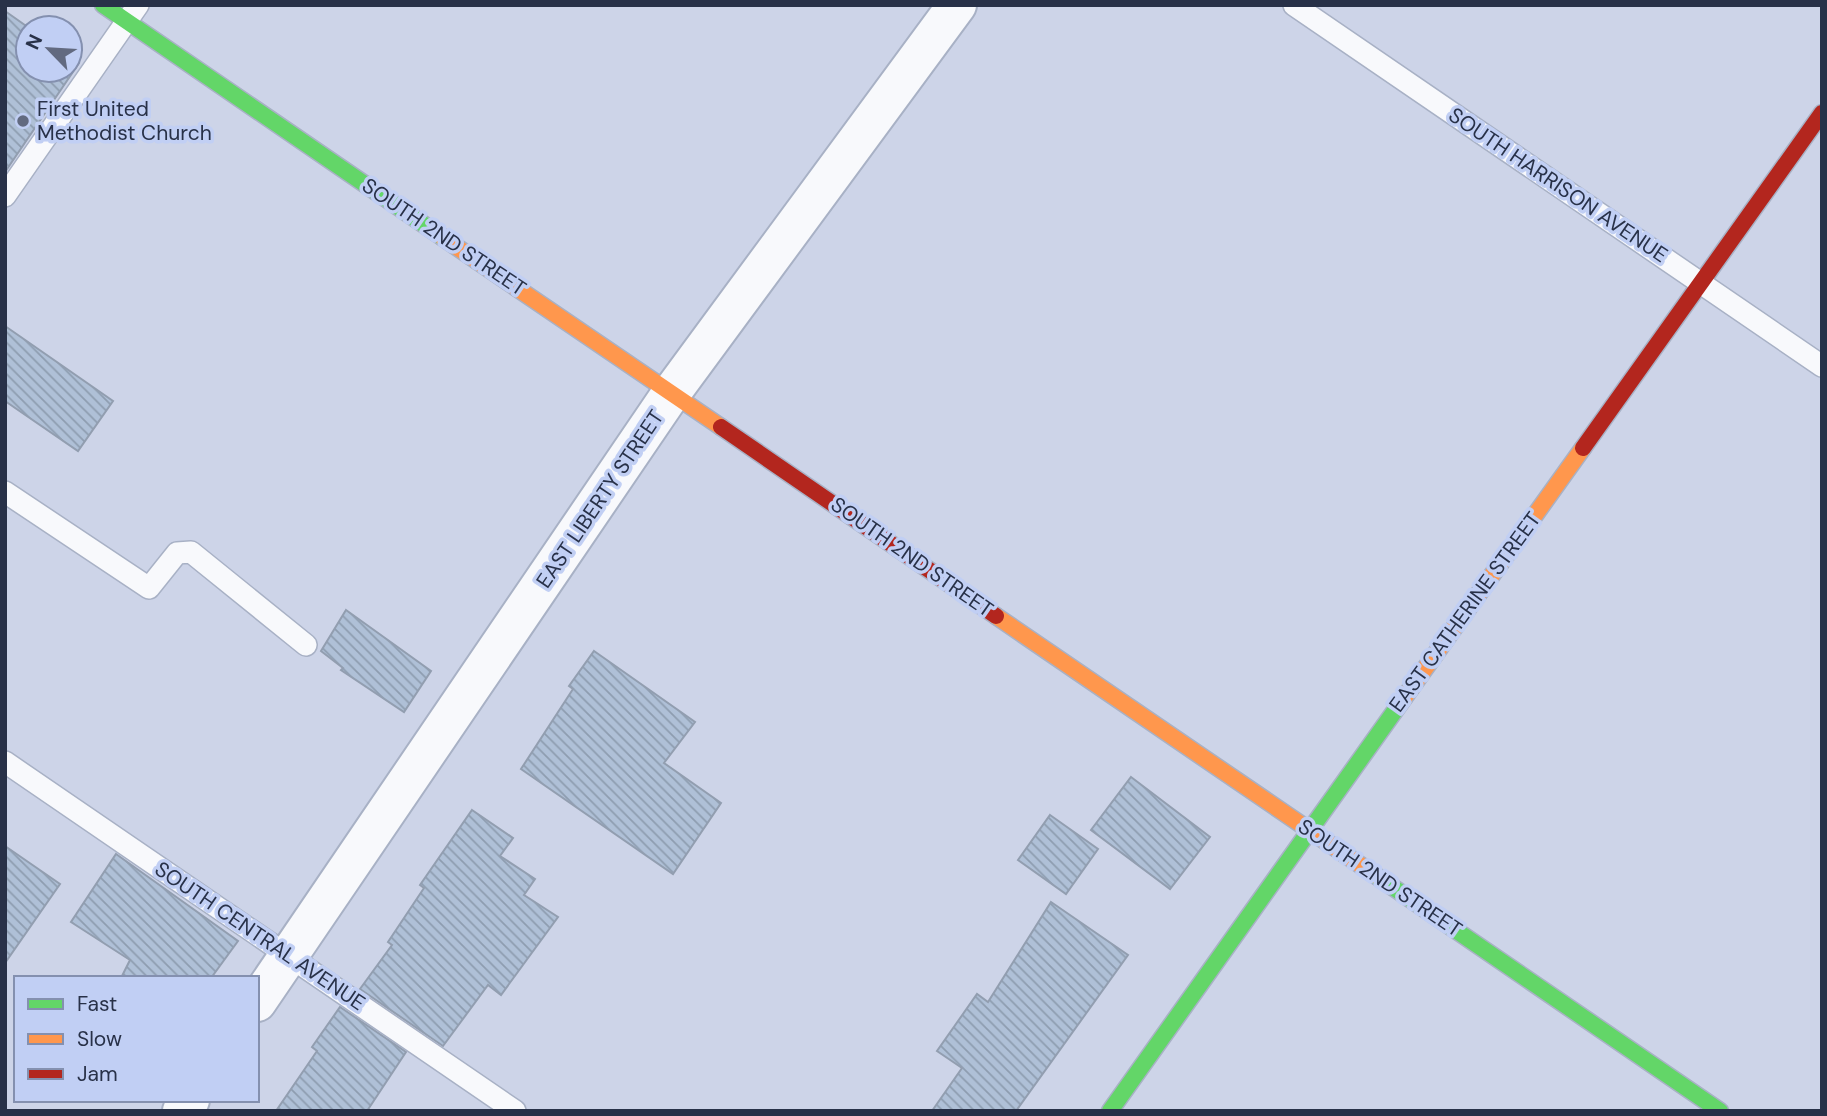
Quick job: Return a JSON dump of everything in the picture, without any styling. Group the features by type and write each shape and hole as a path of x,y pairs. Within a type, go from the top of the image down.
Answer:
{"main road":[{"name":"SOUTH 2ND STREET","path":"103,5 132,13 672,392 1720,1111"},
{"name":"EAST CATHERINE STREET","path":"1110,1111 1822,113"}],"street":[{"name":"EAST LIBERTY STREET","path":"259,999 672,392 957,5"}],"lane":[{"name":"SOUTH HARRISON AVENUE","path":"1294,5 1822,366"},
{"path":"5,196 132,13"},
{"path":"5,492 149,588 177,553 191,552 306,645"},
{"name":"SOUTH CENTRAL AVENUE","path":"5,762 515,1111"}],"building":[{"name":"First United Methodist Church","path":"5,11 14,17 14,84 65,84 5,172"},
{"path":"5,326 113,401 78,451 5,401"},
{"path":"346,610 431,671 404,712 341,670 343,668 321,651"},
{"path":"594,651 695,722 664,763 721,803 673,874 521,769 573,689 569,686"},
{"path":"1131,777 1210,837 1170,889 1091,830"},
{"path":"472,810 513,838 500,856 535,879 524,895 558,917 501,995 488,985 443,1046 360,989 392,945 388,942 424,888 420,885"},
{"path":"1050,815 1098,849 1066,894 1018,860"},
{"path":"5,846 60,884 5,963"},
{"path":"116,854 238,941 212,976 122,976 130,960 71,922"},
{"path":"1051,902 1128,955 1016,1111 932,1111 962,1068 937,1051 977,994 988,1002"},
{"path":"340,1007 406,1052 367,1111 276,1111 317,1051 312,1047"}],"traffic: fast":[{"path":"103,5 442,237"},
{"path":"1110,1111 1404,698"},
{"path":"1375,875 1720,1111"}],"traffic: slow":[{"path":"442,237 721,427"},
{"path":"1404,698 1583,448"},
{"path":"996,616 1375,875"}],"traffic: jam":[{"path":"1583,448 1822,113"},
{"path":"721,427 996,616"}],"place":[{"name":"First United Methodist Church","path":"23,121"}]}
